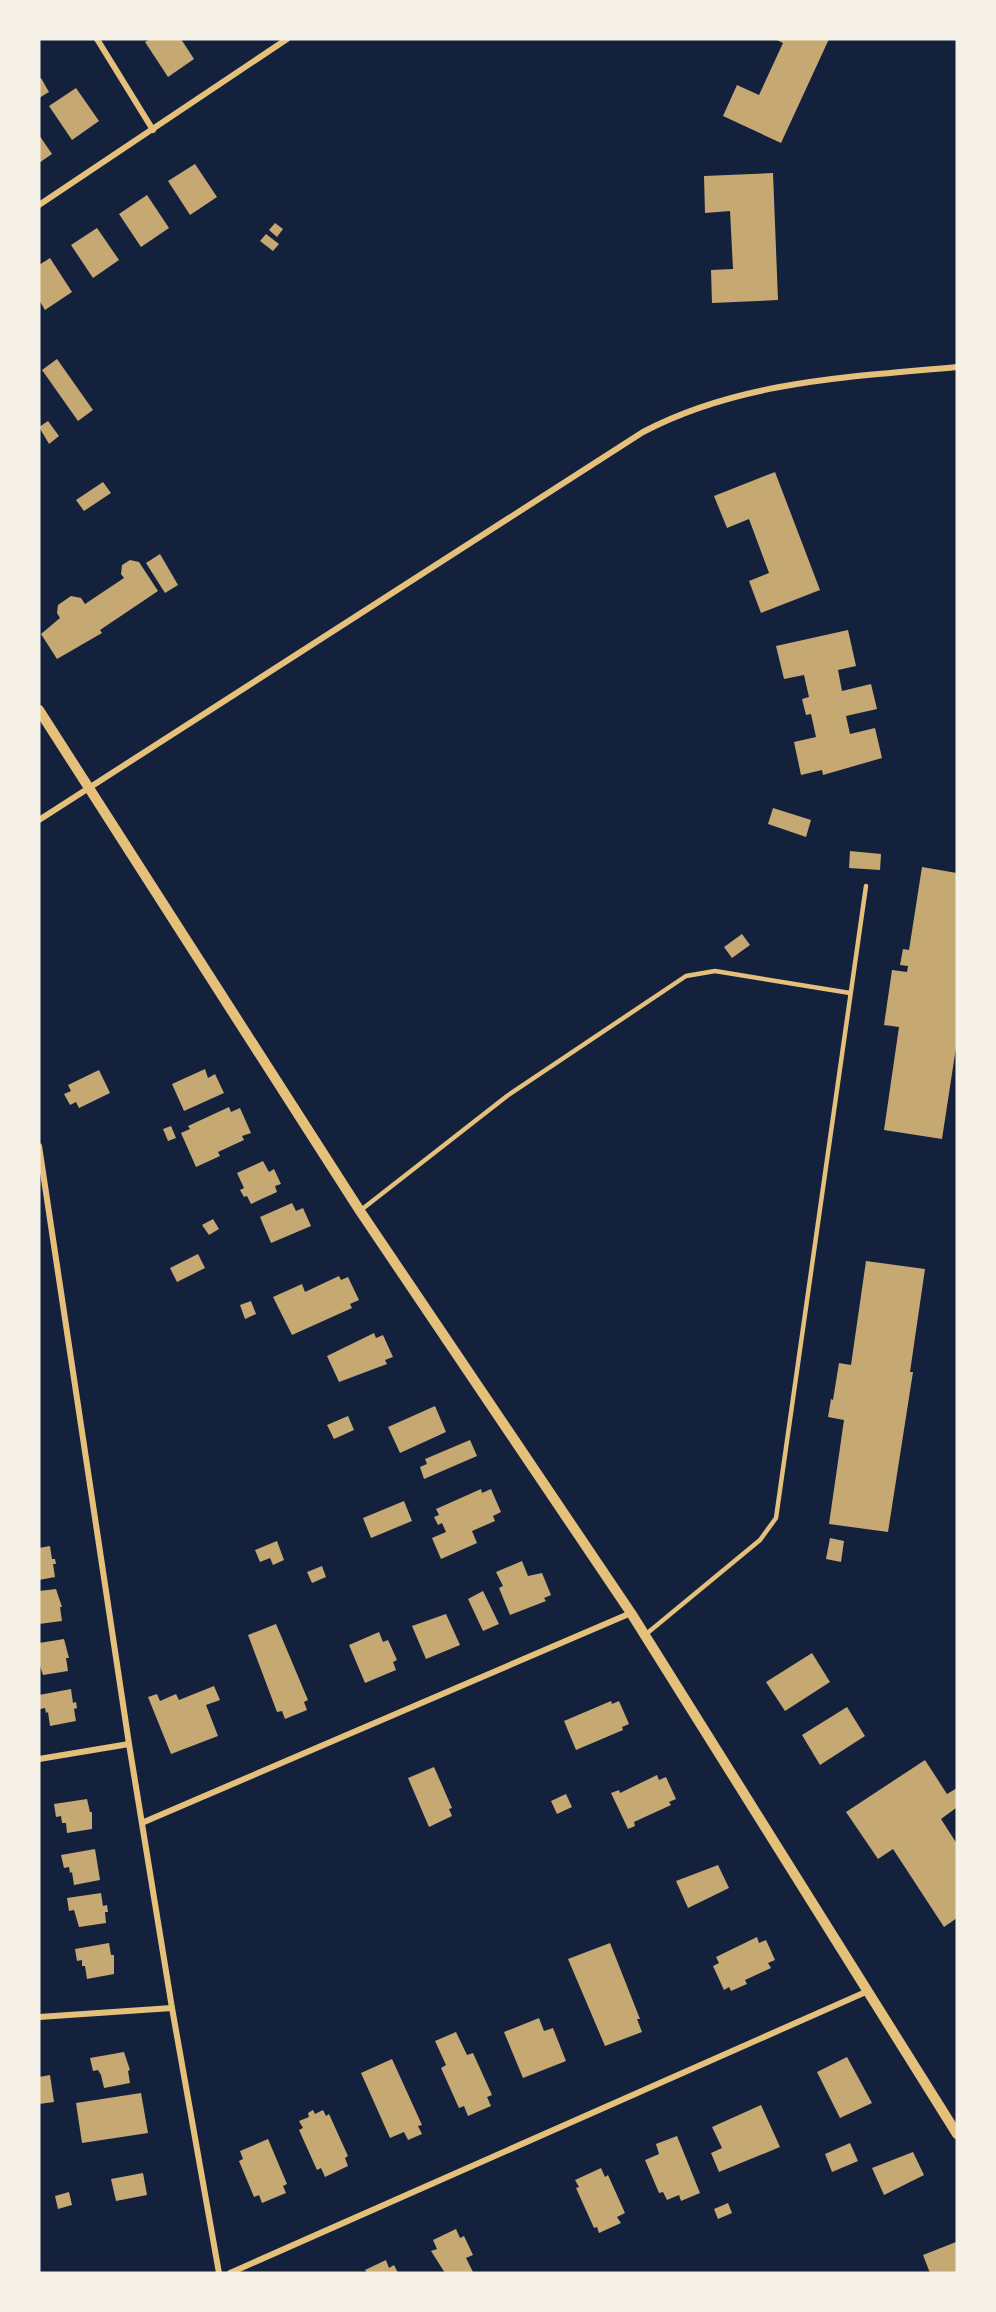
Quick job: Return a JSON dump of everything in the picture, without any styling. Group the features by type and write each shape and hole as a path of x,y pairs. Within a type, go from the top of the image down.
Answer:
{"street":[{"path":"97,39 153,129"},
{"path":"39,204 287,39"},
{"path":"39,820 91,789 643,432 673,416 738,394 824,379 957,367"},
{"path":"39,710 360,1211 631,1613 957,2134"},
{"path":"39,1146 129,1744 144,1822 172,2008 219,2273"},
{"path":"144,1822 631,1613"},
{"path":"39,1759 129,1744"},
{"path":"230,2273 869,1990"},
{"path":"39,2017 172,2008"}],"lane":[{"path":"645,1635 760,1540 776,1518 866,886"},
{"path":"360,1211 507,1096 686,976 715,971 850,993"}],"building":[{"path":"150,39 181,39 194,59 168,77 145,42"},
{"path":"775,39 829,39 781,143 723,116 737,85 759,95 783,43"},
{"path":"41,78 49,92 39,98 39,80"},
{"path":"76,88 99,121 72,140 49,106"},
{"path":"39,135 52,154 39,163"},
{"path":"195,164 217,197 190,215 168,181"},
{"path":"773,173 778,300 712,303 711,270 733,269 730,211 705,213 704,176"},
{"path":"147,195 169,228 141,247 119,214"},
{"path":"275,223 283,229 277,237 269,230"},
{"path":"97,228 119,260 93,278 71,245"},
{"path":"266,234 279,244 273,251 260,241"},
{"path":"50,258 72,292 45,310 39,300 39,265"},
{"path":"57,359 93,410 78,421 42,370"},
{"path":"48,421 59,436 49,444 39,427"},
{"path":"775,472 820,590 761,613 749,581 769,573 749,519 727,528 714,496"},
{"path":"103,482 111,493 84,511 76,500"},
{"path":"160,554 178,585 165,593 146,563"},
{"path":"130,560 139,562 158,591 100,630 102,633 57,659 41,634 60,618 57,613 58,605 71,596 81,598 85,604 124,578 121,574 122,565"},
{"path":"848,630 856,666 838,670 842,691 871,684 877,709 846,716 850,734 875,728 882,758 823,775 822,770 801,775 794,742 816,737 811,714 806,715 802,699 809,697 804,675 784,679 776,646"},
{"path":"773,808 811,820 806,837 768,824"},
{"path":"850,851 881,854 880,870 849,868"},
{"path":"922,867 957,873 957,1041 942,1139 884,1130 899,1027 884,1025 892,970 907,972 908,966 900,965 903,949 909,950"},
{"path":"742,934 750,945 732,958 724,947"},
{"path":"205,1069 208,1078 215,1074 224,1093 184,1111 172,1084"},
{"path":"99,1070 110,1093 79,1108 76,1102 70,1105 64,1094 71,1091 68,1085"},
{"path":"229,1107 231,1112 240,1108 251,1133 242,1136 244,1140 218,1152 220,1156 196,1167 181,1133 190,1129 188,1126"},
{"path":"171,1126 176,1138 168,1141 163,1129"},
{"path":"263,1161 269,1172 274,1169 281,1184 275,1186 277,1192 251,1204 240,1190 244,1188 237,1173"},
{"path":"292,1203 296,1211 303,1208 311,1226 271,1243 260,1217"},
{"path":"213,1219 219,1229 209,1235 202,1225"},
{"path":"198,1254 205,1268 177,1282 170,1268"},
{"path":"866,1261 925,1269 910,1372 913,1372 888,1532 829,1524 844,1420 828,1417 839,1363 851,1365"},
{"path":"339,1276 341,1280 348,1277 359,1300 350,1304 352,1308 292,1335 273,1297 302,1284 305,1292"},
{"path":"251,1301 256,1314 245,1319 240,1305"},
{"path":"374,1333 376,1338 383,1335 393,1357 385,1360 387,1364 339,1382 327,1356"},
{"path":"435,1406 446,1432 400,1453 388,1427"},
{"path":"348,1416 354,1430 334,1439 327,1425"},
{"path":"470,1440 477,1456 424,1479 420,1467 427,1464 425,1459"},
{"path":"481,1489 482,1493 491,1489 501,1512 493,1516 495,1521 472,1531 477,1543 441,1559 432,1538 446,1532 442,1523 438,1525 434,1517 439,1515 436,1509"},
{"path":"404,1501 412,1521 371,1538 363,1518"},
{"path":"830,1538 844,1541 841,1562 826,1559"},
{"path":"277,1541 284,1560 273,1565 270,1558 260,1562 255,1550"},
{"path":"50,1546 52,1559 55,1559 56,1564 53,1564 55,1577 39,1580 39,1548"},
{"path":"522,1561 528,1576 542,1573 551,1595 544,1598 546,1601 510,1615 499,1588 503,1586 496,1572"},
{"path":"322,1566 326,1577 312,1583 307,1572"},
{"path":"56,1589 62,1607 60,1607 62,1621 39,1624 39,1591"},
{"path":"483,1591 499,1624 483,1631 468,1599"},
{"path":"446,1614 460,1645 426,1659 412,1626"},
{"path":"276,1624 308,1700 304,1702 307,1710 285,1719 282,1711 277,1712 248,1635"},
{"path":"379,1632 383,1642 388,1640 397,1660 393,1662 396,1670 365,1683 349,1645"},
{"path":"64,1639 69,1658 66,1658 68,1671 43,1675 39,1663 39,1643"},
{"path":"812,1653 830,1682 785,1711 766,1682"},
{"path":"214,1686 220,1700 206,1705 218,1736 171,1754 148,1697 157,1694 160,1701 176,1694 179,1700"},
{"path":"71,1689 73,1703 76,1702 77,1708 74,1709 76,1721 50,1726 48,1712 46,1713 45,1708 40,1709 39,1695"},
{"path":"611,1701 612,1704 619,1701 629,1724 622,1727 623,1730 576,1750 564,1721"},
{"path":"847,1707 865,1736 820,1765 802,1735"},
{"path":"925,1760 947,1794 957,1788 956,1808 941,1819 957,1844 957,1918 944,1927 893,1849 878,1859 846,1812"},
{"path":"434,1767 452,1808 449,1809 452,1816 429,1827 408,1778"},
{"path":"657,1775 659,1780 666,1777 676,1799 669,1802 671,1805 634,1822 635,1826 628,1829 611,1793 619,1790 620,1793"},
{"path":"566,1794 572,1807 557,1814 551,1801"},
{"path":"87,1799 90,1812 92,1812 92,1829 67,1833 66,1823 62,1823 61,1816 56,1817 54,1804"},
{"path":"95,1849 100,1880 74,1885 72,1872 70,1873 69,1867 64,1868 61,1855"},
{"path":"718,1865 729,1888 688,1908 676,1881"},
{"path":"101,1893 103,1906 107,1905 106,1923 79,1927 74,1910 69,1911 67,1898"},
{"path":"757,1937 759,1943 766,1940 775,1960 768,1963 771,1968 745,1980 747,1984 731,1991 729,1987 724,1990 713,1966 719,1963 716,1957"},
{"path":"109,1943 111,1955 114,1955 114,1974 87,1979 85,1966 82,1966 82,1960 77,1961 75,1949"},
{"path":"610,1943 640,2019 637,2019 642,2032 605,2046 568,1959"},
{"path":"539,2018 544,2031 553,2028 566,2061 523,2078 504,2032"},
{"path":"456,2032 467,2055 473,2053 492,2095 487,2097 491,2106 468,2116 464,2106 459,2108 441,2068 446,2065 435,2041"},
{"path":"124,2052 130,2070 128,2071 130,2083 104,2088 98,2070 93,2071 90,2058"},
{"path":"847,2057 872,2103 840,2118 817,2072"},
{"path":"392,2059 422,2125 418,2126 422,2134 408,2140 404,2132 390,2138 361,2073"},
{"path":"50,2075 54,2102 39,2104 39,2077"},
{"path":"141,2093 148,2133 82,2143 76,2103"},
{"path":"761,2105 780,2147 719,2172 711,2153 722,2148 712,2127"},
{"path":"313,2110 315,2114 323,2110 326,2116 329,2114 348,2156 345,2158 348,2166 325,2177 321,2168 317,2170 299,2130 303,2128 299,2121 309,2117 308,2113"},
{"path":"677,2136 700,2193 681,2201 679,2195 667,2200 663,2192 659,2193 645,2160 659,2154 656,2144"},
{"path":"268,2139 287,2184 283,2186 286,2193 262,2203 259,2195 254,2197 239,2161 243,2159 240,2151"},
{"path":"850,2143 858,2161 832,2172 825,2154"},
{"path":"913,2152 924,2175 884,2195 872,2168"},
{"path":"601,2168 605,2177 608,2175 625,2213 617,2217 621,2223 599,2233 597,2227 594,2228 576,2188 579,2187 575,2180"},
{"path":"143,2173 147,2195 116,2201 111,2179"},
{"path":"69,2192 72,2205 58,2209 55,2196"},
{"path":"728,2203 732,2213 718,2219 714,2209"},
{"path":"456,2229 460,2238 464,2236 473,2255 466,2258 473,2272 445,2273 431,2251 437,2249 433,2240"},
{"path":"956,2242 957,2273 930,2273 923,2255"},
{"path":"386,2260 389,2268 394,2265 398,2273 367,2273 365,2270"}]}
